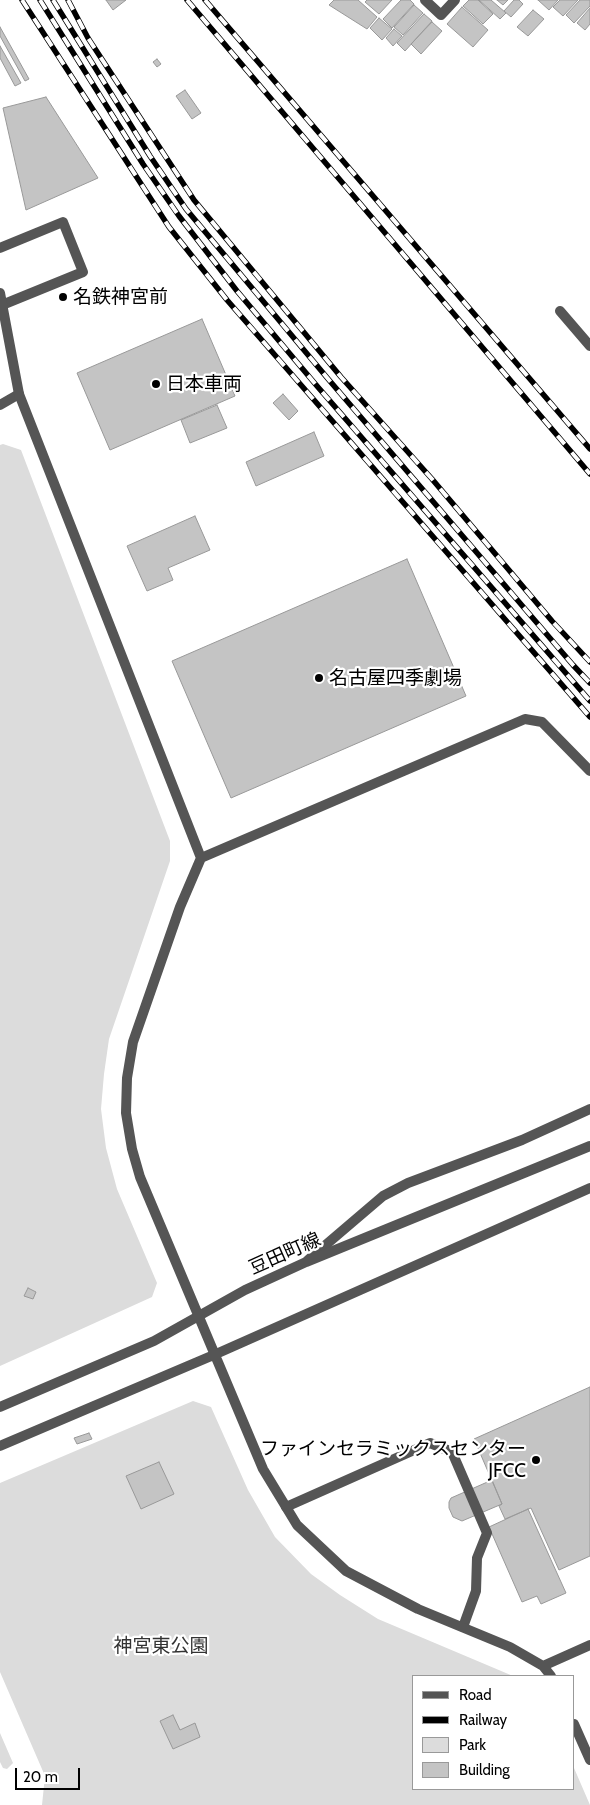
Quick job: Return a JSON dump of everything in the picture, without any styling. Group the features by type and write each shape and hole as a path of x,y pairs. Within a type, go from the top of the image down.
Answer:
{"street":[{"path":"425,0 441,15 456,0"},
{"path":"0,248 62,222 83,272 2,305"},
{"path":"0,293 19,394 201,858"},
{"path":"560,311 590,346"},
{"path":"0,404 19,394"},
{"path":"550,1675 543,1666 510,1648 418,1609 346,1572 298,1525 263,1469 140,1177 132,1150 126,1113 127,1078 133,1042 180,907 201,858 525,719 542,722 590,771"},
{"path":"306,1262 383,1196 408,1183 522,1140 590,1109"},
{"name":"豆田町線","path":"0,1406 154,1341 245,1290 306,1262 590,1146"},
{"path":"0,1446 216,1354 590,1188"},
{"path":"286,1507 430,1443 452,1452 486,1533 477,1558 476,1591 463,1627"},
{"path":"543,1666 590,1645"},
{"path":"575,1726 590,1760"}],"green space":[{"path":"3,444 21,450 170,841 170,861 109,1039 101,1109 106,1148 117,1189 157,1283 152,1297 0,1366 0,445"},
{"name":"神宮東公園","path":"193,1401 211,1407 248,1490 275,1537 311,1574 378,1619 511,1675 412,1675 412,1790 575,1790 575,1770 590,1805 42,1805 45,1776 0,1672 0,1483"},
{"path":"0,1733 13,1763 7,1769 3,1768 0,1762"}],"building":[{"path":"106,0 126,0 113,10"},
{"path":"334,0 358,0 377,17 367,29 329,5"},
{"path":"367,0 392,0 379,14 365,2"},
{"path":"401,0 410,0 414,4 392,28 383,19"},
{"path":"469,0 478,0 493,14 483,24 463,6"},
{"path":"479,0 491,0 506,13 500,19"},
{"path":"497,0 508,0 503,5"},
{"path":"514,0 519,0 523,4 511,17 504,11"},
{"path":"538,0 558,0 549,10"},
{"path":"560,0 578,0 563,16 553,7"},
{"path":"580,0 590,0 590,6 574,23 566,15"},
{"path":"414,5 423,13 403,35 394,27"},
{"path":"462,7 488,30 473,47 447,24"},
{"path":"590,8 590,24 585,30 577,23"},
{"path":"533,10 544,19 528,36 517,27"},
{"path":"424,14 432,21 405,51 397,43"},
{"path":"379,18 392,29 382,40 370,28"},
{"path":"432,22 442,31 421,54 411,44"},
{"path":"0,27 29,79 25,81 0,36"},
{"path":"394,29 402,36 393,46 386,38"},
{"path":"0,46 21,83 15,86 0,58"},
{"path":"157,59 161,64 157,67 153,62"},
{"path":"185,90 201,113 192,119 176,96"},
{"path":"46,97 98,178 26,210 3,108"},
{"name":"日本車両","path":"202,319 235,396 110,450 77,373"},
{"path":"283,394 298,411 289,420 273,403"},
{"path":"217,405 227,428 190,443 181,420"},
{"path":"314,432 324,456 256,486 246,462"},
{"path":"195,516 210,550 168,568 173,580 147,591 127,546"},
{"name":"名古屋四季劇場","path":"407,559 466,696 231,798 172,661"},
{"path":"28,1288 36,1292 33,1299 24,1296"},
{"name":"ファインセラミックスセンター JFCC","path":"590,1387 590,1556 559,1570 531,1508 505,1519 499,1506 502,1504 474,1439"},
{"path":"89,1433 92,1439 77,1444 74,1438"},
{"path":"159,1462 174,1494 141,1509 126,1476"},
{"path":"492,1480 502,1504 462,1521 453,1517 449,1508 451,1498"},
{"name":"ファインセラミックスセンター JFCC","path":"528,1509 566,1593 541,1604 537,1596 522,1602 489,1527"},
{"path":"173,1715 180,1730 195,1723 200,1737 173,1749 160,1721"}],"railway":[{"path":"22,0 169,227 227,300 590,717"},
{"path":"40,0 143,164 179,216 237,291 590,701"},
{"path":"53,0 150,156 186,209 329,380 590,683"},
{"path":"68,0 88,38 194,200 341,377 432,479 552,621 590,662"},
{"path":"187,0 590,474"},
{"path":"205,0 590,449"}],"place":[{"name":"名鉄神宮前","path":"63,297"},
{"name":"日本車両","path":"156,384"},
{"name":"名古屋四季劇場","path":"319,678"},
{"name":"ファインセラミックスセンター JFCC","path":"536,1460"}]}
